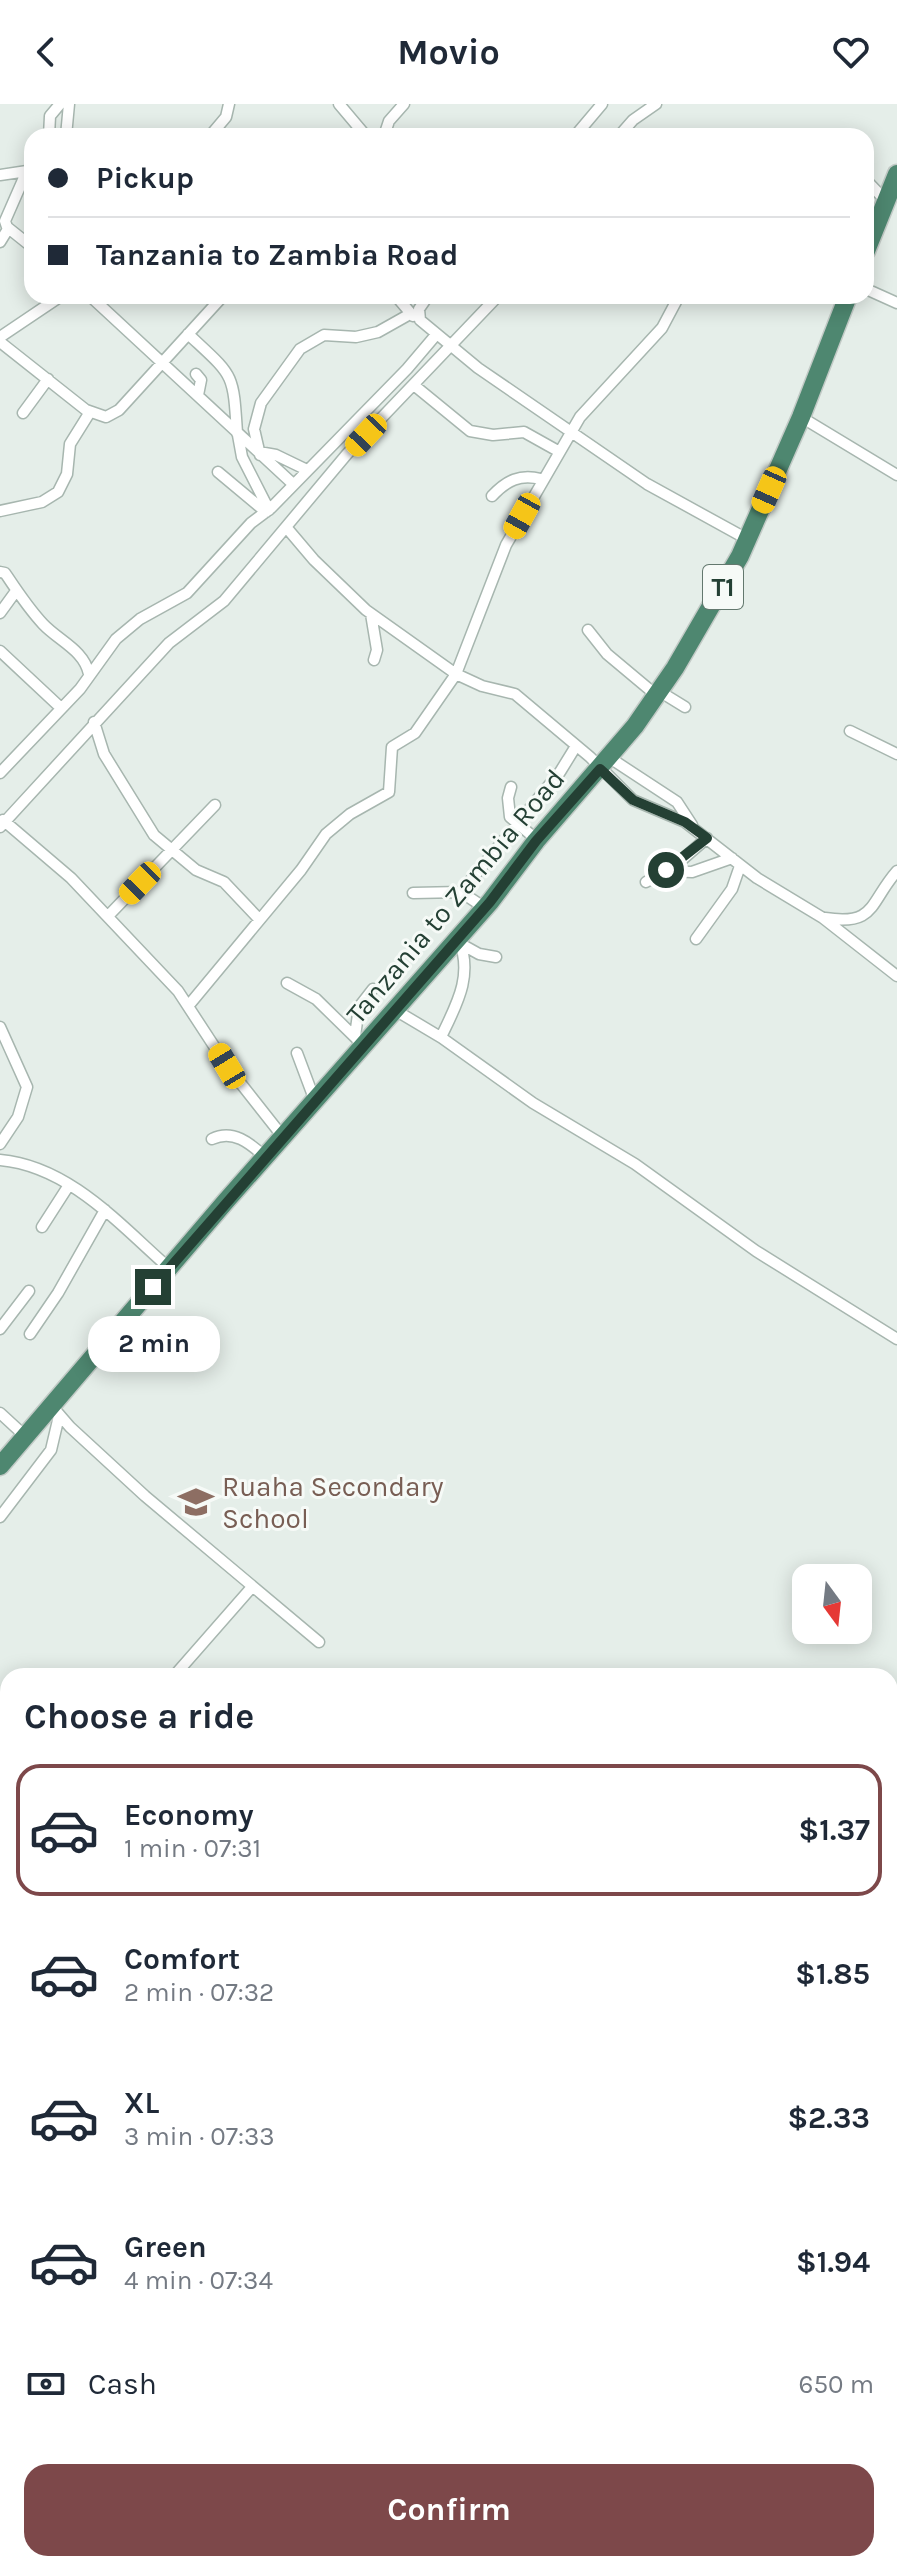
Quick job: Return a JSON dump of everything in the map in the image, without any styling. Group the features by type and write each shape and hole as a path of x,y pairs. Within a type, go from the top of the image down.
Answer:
{"highway":[{"path":"874,231 897,174"},
{"name":"Tanzania to Zambia Road","path":"0,1466 25,1436 54,1410 169,1268 315,1101 360,1041 395,1010 460,941 537,840 605,764 658,693 747,539 801,417 845,304"}],"street":[{"path":"49,128 50,116 60,104"},
{"path":"67,128 69,104"},
{"path":"217,128 226,117 229,104"},
{"path":"339,104 359,128"},
{"path":"387,127 389,104"},
{"path":"387,127 404,104"},
{"path":"582,128 602,104"},
{"path":"626,128 656,104"},
{"path":"0,175 24,171"},
{"path":"24,178 5,205 8,229 24,241"},
{"path":"874,188 886,201"},
{"path":"0,242 8,229"},
{"path":"874,293 897,303"},
{"path":"50,304 0,339 90,412 101,416 114,413 216,304"},
{"path":"99,304 293,484"},
{"path":"403,304 451,349 647,484 747,539"},
{"path":"260,453 254,429 261,403 306,344 324,335 356,337 378,332 414,316 422,304"},
{"path":"283,1137 227,1066 189,1005 127,939 109,915 2,822 169,643 224,601 347,454 491,304"},
{"path":"189,1005 332,828 389,792 392,747 410,739 420,728 456,674 506,545 541,479 589,404 662,328 675,304"},
{"path":"188,334 233,381 242,457 268,511"},
{"path":"0,773 80,689 116,639 140,619 187,593 251,523 268,511 305,469 391,386 435,336"},
{"path":"196,374 201,380 198,395"},
{"path":"23,413 48,379"},
{"path":"415,386 470,431 493,435 524,432 558,451"},
{"path":"0,511 42,502 58,492 67,474 70,444 90,412"},
{"path":"801,417 897,475"},
{"path":"260,453 276,455 305,469"},
{"path":"218,472 268,511"},
{"path":"492,496 500,487 523,476 541,479"},
{"path":"286,527 314,560 371,614 456,674 482,686 515,694 576,746 677,802 692,827"},
{"path":"0,572 6,574 16,591 50,631 83,657 89,674"},
{"path":"0,613 16,591"},
{"path":"371,614 377,650 374,660"},
{"path":"588,630 607,654 658,693 685,707"},
{"path":"0,651 61,708"},
{"path":"94,722 104,754 121,776 139,813 171,852 198,871 222,880 259,919"},
{"path":"850,731 897,754"},
{"path":"461,892 576,746"},
{"path":"605,764 633,800 692,827 736,862 823,918 897,976"},
{"path":"511,787 509,812 517,824 537,840"},
{"path":"109,915 215,805"},
{"path":"646,882 707,838"},
{"path":"666,870 692,872 736,862"},
{"path":"696,939 732,889 736,862"},
{"path":"823,918 860,919 869,913 897,871"},
{"path":"413,893 461,892 485,908"},
{"path":"460,941 479,954 496,957"},
{"path":"441,1037 465,979 460,941"},
{"path":"287,983 304,990 360,1041"},
{"path":"360,1041 359,1007 373,989"},
{"path":"395,1010 441,1037 533,1103 635,1164 756,1251 897,1339"},
{"path":"0,1027 18,1059 27,1087 18,1117 0,1144"},
{"path":"297,1053 315,1101"},
{"path":"212,1139 231,1135 248,1143 265,1157"},
{"path":"0,1160 27,1164 69,1185 105,1210 169,1268"},
{"path":"42,1227 69,1185"},
{"path":"30,1334 58,1293 105,1210"},
{"path":"0,1329 29,1291"},
{"path":"0,1517 51,1450 54,1410"},
{"path":"54,1410 147,1498 319,1642"},
{"path":"0,1413 25,1436"},
{"path":"181,1668 252,1587"}],"place":[{"name":"Ruaha Secondary School","path":"196,1502"}],"route":[{"path":"153,1287 490,902 536,841 600,769 633,800 685,822 707,838 666,870"}]}
